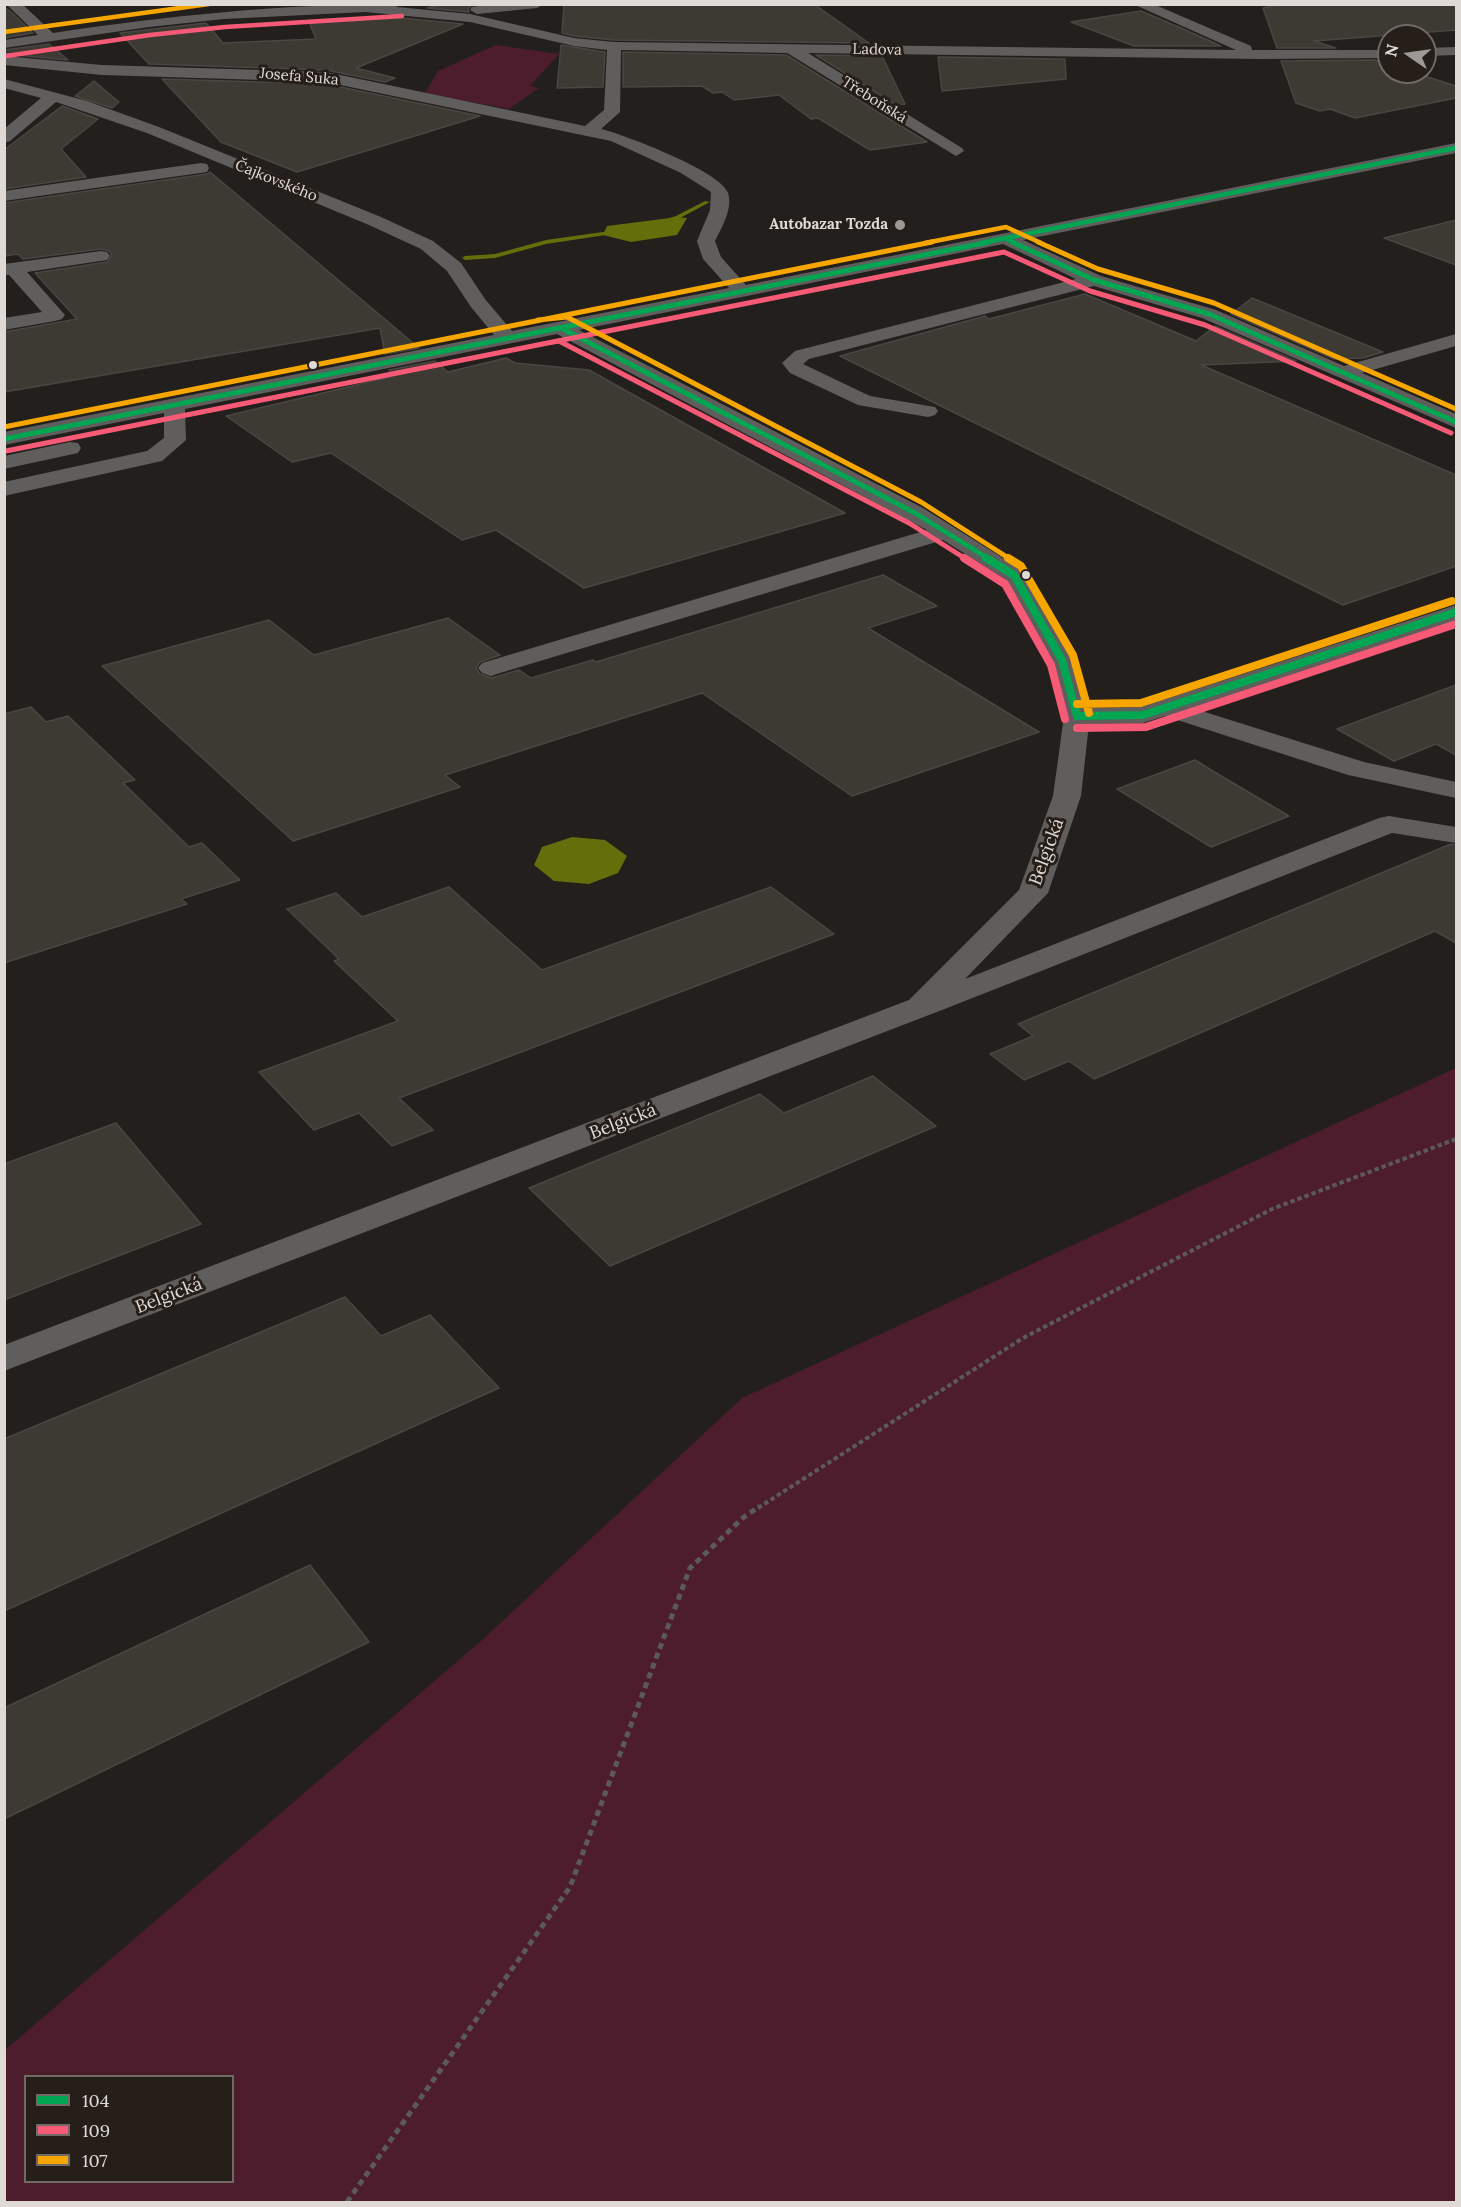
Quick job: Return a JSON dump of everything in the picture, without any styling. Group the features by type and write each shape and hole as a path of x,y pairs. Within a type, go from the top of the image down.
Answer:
{"street":[{"path":"13,4 50,38"},
{"path":"4,44 224,15 368,8 401,4"},
{"path":"446,15 537,4"},
{"path":"1140,4 1262,55"},
{"name":"Ladova","path":"368,8 446,15 574,42 614,46 1262,55 1377,54"},
{"path":"589,131 612,112 614,46"},
{"name":"Třeboňská","path":"791,49 956,150"},
{"path":"1437,52 1456,51"},
{"name":"Josefa Suka","path":"4,60 102,70 326,77 616,137 687,168 719,190 722,201 706,241 712,259 742,291"},
{"name":"Čajkovského","path":"4,83 53,96 153,130 375,221 427,246 454,267 478,303 508,339"},
{"path":"4,138 53,96"},
{"path":"4,463 174,415 508,339 1456,148"},
{"path":"1437,152 1456,161"},
{"path":"4,196 201,168"},
{"path":"1006,239 1094,280 1209,314 1456,422"},
{"path":"9,269 101,256"},
{"path":"4,324 55,315 9,269"},
{"path":"928,411 865,401 797,369 792,363 802,355 1094,280"},
{"name":"Belgická","path":"4,1359 921,1007 1033,893 1067,796 1077,716 1062,660 1014,575 915,513 561,328"},
{"path":"1345,372 1456,339"},
{"path":"4,439 174,415"},
{"path":"4,489 154,456 175,440 174,415"},
{"path":"491,668 946,532"},
{"path":"1077,716 1143,715 1456,612"},
{"path":"1166,708 1358,769 1456,790"},
{"path":"921,1007 1389,824 1456,835"}],"path":[{"path":"347,2202 570,1887 690,1568 744,1517 1023,1338 1272,1209 1456,1139"}],"shaded area":[{"path":"496,45 559,54 530,86 539,88 509,109 425,93 438,71"},
{"path":"678,217 687,218 677,235 631,242 603,235 607,226"},
{"path":"572,837 605,840 627,856 618,873 589,884 554,881 534,865 542,847"},
{"path":"1456,1068 1456,2202 5,2202 5,2050 481,1641 742,1398"}],"building":[{"path":"444,4 473,4 468,9 469,12 427,8"},
{"path":"564,4 814,4 869,43 614,40 574,36 562,33"},
{"path":"1283,4 1456,4 1456,30 1437,31 1437,24 1377,24 1377,36 1314,41 1336,48 1277,48 1263,8"},
{"path":"4,7 11,12 33,33 4,38"},
{"path":"1141,11 1221,46 1134,46 1071,22"},
{"path":"381,16 463,24 356,68 395,78 385,82 326,70 149,64 120,33 206,23 223,43 316,39 309,22 354,21"},
{"path":"49,44 68,60 4,54 4,50"},
{"path":"561,45 605,52 603,87 557,88"},
{"path":"623,52 786,55 927,142 870,150 818,118 811,119 779,95 734,100 722,92 713,93 702,86 623,87"},
{"path":"816,55 882,56 905,104 896,105"},
{"path":"938,57 1065,59 1066,79 942,91"},
{"path":"1375,60 1377,61 1377,84 1437,84 1437,80 1456,86 1456,98 1355,118 1330,109 1320,111 1296,103 1281,61"},
{"path":"162,79 326,84 480,116 297,172 221,142"},
{"path":"94,81 119,102 112,108 75,96"},
{"path":"62,106 98,119 61,149 86,177 4,189 4,150"},
{"path":"210,172 419,348 385,354 380,328 4,392 4,332 77,319 35,273 107,262 112,256 109,251 101,249 23,259 18,254 4,256 4,203"},
{"path":"1456,220 1456,265 1384,238"},
{"path":"1085,294 1196,341 1215,326 1296,361 1201,365 1456,475 1456,566 1343,605 840,356 985,316 989,319"},
{"path":"1252,298 1383,352 1363,358 1334,359 1231,314"},
{"path":"506,358 515,363 589,370 845,513 584,588 496,530 462,540 331,453 292,462 226,416 390,377 389,370 435,361 448,372"},
{"path":"883,575 937,606 868,628 1039,732 852,796 702,693 445,775 460,787 293,841 102,666 269,620 314,655 448,618 500,655 480,662 476,668 480,674 492,678 519,670 531,678 593,660 596,662"},
{"path":"1456,685 1456,755 1436,744 1394,761 1337,729"},
{"path":"31,707 46,722 68,716 135,780 123,783 189,847 202,843 240,880 181,899 187,904 4,963 4,714"},
{"path":"1195,760 1289,816 1211,847 1117,789"},
{"path":"1451,844 1456,845 1456,943 1435,931 1094,1079 1069,1061 1024,1080 990,1054 1033,1036 1018,1024"},
{"path":"449,887 542,970 771,887 834,934 399,1098 433,1130 392,1146 359,1113 314,1130 259,1072 398,1021 334,961 339,959 287,909 336,893 362,917"},
{"path":"873,1076 936,1126 610,1266 529,1188 760,1094 784,1113"},
{"path":"116,1123 201,1224 4,1300 4,1164"},
{"path":"345,1297 381,1336 430,1315 499,1388 4,1611 4,1439"},
{"path":"310,1565 369,1642 4,1819 4,1708"}],"waterway":[{"path":"663,221 678,217 707,202"},
{"path":"465,258 495,256 546,242 617,232"}],"transit line":[{"name":"107","path":"4,32 209,4"},
{"name":"109","path":"6,56 150,35 225,27 402,16"},
{"name":"104","path":"4,439 1456,148"},
{"name":"107","path":"4,427 1006,227 1098,269 1214,303 1456,409"},
{"name":"104","path":"1006,239 1094,280 1209,314 1456,422"},
{"name":"109","path":"6,451 1004,252 1090,291 1205,325 1451,433"},
{"name":"107","path":"538,320 567,317 921,502 1021,566 1073,655 1089,713"},
{"name":"104","path":"561,328 915,513 1014,575 1062,660 1077,716"},
{"name":"109","path":"542,344 559,341 909,523 1005,584 1051,665 1065,719"},
{"name":"107","path":"1077,704 1141,703 1452,601"},
{"name":"104","path":"1077,716 1143,715 1456,612"},
{"name":"109","path":"1077,728 1146,727 1456,624"}],"place":[{"name":"Autobazar Tozda","path":"900,225"}]}
